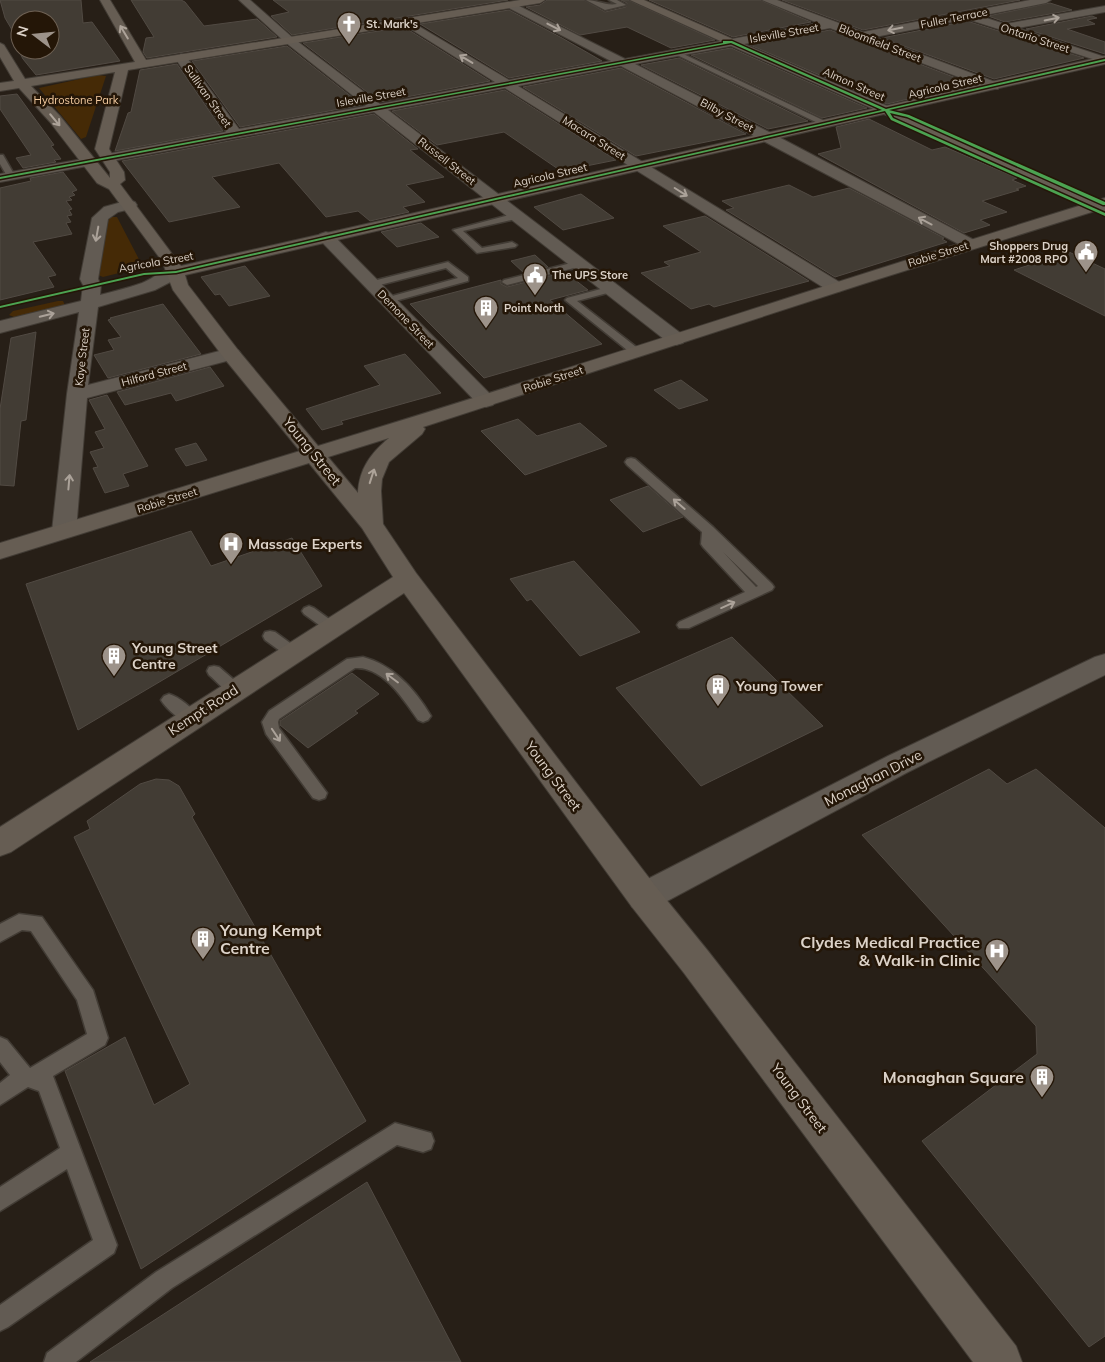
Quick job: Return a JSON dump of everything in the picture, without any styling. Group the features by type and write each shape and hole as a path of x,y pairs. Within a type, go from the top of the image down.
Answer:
{"main road":[{"path":"105,0 143,64"},
{"path":"0,88 540,0"},
{"name":"Almon Street","path":"635,0 731,42"},
{"name":"Young Street","path":"0,47 22,84 55,119 102,180 114,186 129,205 170,260 176,272 179,286 231,354 372,524 406,579 644,897 702,970 1000,1362"},
{"name":"Agricola Street","path":"176,272 1104,60"},
{"path":"114,186 117,172 102,149 122,67"},
{"name":"Almon Street","path":"887,111 1102,206"},
{"name":"Robie Street","path":"0,551 486,401 968,244 1102,206"},
{"path":"372,524 368,490 371,473 387,449 430,418"},
{"name":"Kempt Road","path":"0,842 180,708 281,644 331,627 406,579"}],"street":[{"name":"Russell Street","path":"244,0 289,40 676,339"},
{"name":"Bloomfield Street","path":"766,0 994,86"},
{"name":"Fuller Terrace","path":"862,36 1046,0"},
{"path":"782,6 805,1"},
{"name":"Bilby Street","path":"511,5 768,137 968,244"},
{"path":"1004,28 1105,8"},
{"name":"Ontario Street","path":"968,16 1104,60"},
{"name":"Macara Street","path":"405,21 835,287"},
{"name":"Isleville Street","path":"107,158 831,24"},
{"name":"Almon Street","path":"731,42 887,111"},
{"name":"Sullivan Street","path":"181,58 234,134"},
{"path":"5,177 88,162"},
{"name":"Kaye Street","path":"64,531 77,394 90,295 88,279 100,218 104,212 116,207 129,205"},
{"name":"Demone Street","path":"326,237 486,401"},
{"name":"Agricola Street","path":"0,307 149,286 176,272"},
{"name":"Agricola Street","path":"0,326 90,295"},
{"name":"Hilford Street","path":"77,394 231,354"},
{"name":"Monaghan Drive","path":"644,897 898,764 1105,664"}],"lane":[{"path":"591,0 606,8 623,5 614,2"},
{"path":"614,2 635,0"},
{"path":"675,52 827,124"},
{"path":"0,157 5,177"},
{"path":"512,244 480,251 457,230 517,216"},
{"path":"507,282 579,264"},
{"path":"372,284 448,265 465,279 388,300"},
{"path":"612,289 570,300 636,352"},
{"path":"631,462 708,530 708,544 754,593 684,624"},
{"path":"309,611 331,627"},
{"path":"319,793 272,730 270,722 274,715 352,663 361,660 371,663 401,685 422,716"},
{"path":"0,934 19,922 36,923 86,996 98,1038 0,1095"},
{"path":"0,1047 28,1077 47,1084 106,1245 0,1319"},
{"path":"56,1362 164,1280 395,1134 423,1141"},
{"path":"0,1200 72,1153"}],"green space":[{"name":"Hydrostone Park","path":"98,75 106,76 86,137 81,139 39,88"},
{"path":"109,217 117,217 143,267 103,277 98,275"},
{"path":"63,301 65,305 16,318 9,315 13,311"}],"building":[{"path":"0,0 81,0 83,23 92,22 120,61 36,75 24,60 60,60 60,10 10,10 10,26 5,18"},
{"path":"131,0 181,0 185,2 204,26 257,19 277,37 147,58 143,52 146,38 154,37"},
{"path":"273,0 508,0 292,35 271,16 289,12"},
{"path":"547,0 584,0 605,12 626,7 627,3 621,0 628,0 715,40 671,48 627,27 580,35 526,7 540,5"},
{"path":"649,0 760,0 811,22 733,37"},
{"path":"782,0 1020,0 863,30"},
{"path":"1050,3 1072,10 1005,22 988,16"},
{"path":"509,10 602,61 509,78 420,24"},
{"path":"1092,16 1097,18 1087,20 1095,24 1067,29 1105,42 1105,54 1026,29"},
{"path":"967,21 1084,58 994,79 882,38"},
{"path":"404,27 490,81 380,102 303,43"},
{"path":"830,30 972,84 887,104 750,45"},
{"path":"287,46 362,105 240,127 192,61"},
{"path":"731,48 867,108 822,118 691,55"},
{"path":"679,58 808,121 768,129 641,65"},
{"path":"177,64 223,131 115,151 128,113 131,112 140,70"},
{"path":"621,68 746,134 636,156 523,87"},
{"path":"505,90 616,160 561,171 504,132 437,145 392,111"},
{"path":"17,94 54,145 51,146 61,159 54,160 56,162 23,168 16,158 31,155 0,109 0,96"},
{"path":"374,114 418,149 410,150 444,177 406,185 425,202 403,207 409,212 370,221 358,211 326,217 279,163 212,177 240,207 169,222 122,161"},
{"path":"869,119 932,150 945,147 1017,178 1012,180 1026,186 1016,189 1019,190 982,201 1007,212 980,220 990,225 964,233 818,154 841,148 836,127"},
{"path":"63,172 77,190 72,192 75,195 69,197 72,200 66,201 72,209 69,210 72,215 67,216 71,222 66,223 72,234 33,242 56,275 48,277 54,287 0,300 0,188 31,181 30,178"},
{"path":"789,185 813,197 849,188 944,238 942,239 947,242 835,277 726,210 734,208 722,201"},
{"path":"581,194 614,218 563,230 534,207"},
{"path":"705,216 809,281 714,307 709,304 691,309 641,273 670,266 664,262 701,252 663,226"},
{"path":"421,223 439,237 397,247 381,232"},
{"path":"1069,252 1105,269 1105,316 1014,270"},
{"path":"535,255 548,267 524,273 511,261"},
{"path":"245,266 270,296 229,306 220,294 215,295 201,277"},
{"name":"Point North","path":"565,272 588,290 550,300 602,344 484,378 410,304 501,280 501,284 507,287"},
{"path":"163,304 201,354 108,378 94,355 114,350 108,340 121,337 108,320"},
{"path":"36,332 26,420 21,421 14,486 0,485 0,409 11,338"},
{"path":"405,354 441,393 341,421 343,424 322,430 306,409 380,385 364,366"},
{"path":"210,367 224,386 176,401 171,393 125,405 117,392"},
{"path":"681,380 708,400 679,409 654,390"},
{"path":"107,395 148,466 123,474 129,486 105,493 93,468 98,467 90,452 104,448 95,432 105,429 89,400"},
{"path":"518,419 537,436 580,423 607,446 525,475 481,431"},
{"path":"196,443 207,460 186,466 175,449"},
{"path":"648,486 683,517 643,532 610,500"},
{"name":"Young Street Centre","path":"191,531 211,566 292,538 322,586 78,730 26,584"},
{"path":"574,561 640,632 580,656 531,599 527,601 510,579"},
{"name":"Young Tower","path":"732,637 823,726 701,786 616,688"},
{"path":"352,673 379,694 355,711 358,713 308,748 280,725 280,721"},
{"name":"Monaghan Square","path":"989,769 1007,784 1036,769 1105,828 1105,1336 1089,1347 922,1141 1037,1054 1036,1026 862,835"},
{"name":"Young Kempt Centre","path":"156,779 169,780 179,786 195,814 192,817 366,1121 141,1269 65,1071 125,1037 154,1105 190,1084 74,837 90,829 87,821 140,784"},
{"path":"367,1182 461,1362 90,1362"}],"cycle path":[{"path":"724,42 731,42 887,111"},
{"path":"0,178 731,42"},
{"path":"0,307 144,274 176,272 1105,60"},
{"path":"1105,204 908,116 887,111 892,119 1105,215"}],"place":[{"name":"St. Mark's","path":"349,45"},
{"name":"Shoppers Drug Mart #2008 RPO","path":"1086,273"},
{"name":"The UPS Store","path":"535,296"},
{"name":"Point North","path":"486,329"},
{"name":"Massage Experts","path":"231,565"},
{"name":"Young Street Centre","path":"114,677"},
{"name":"Young Tower","path":"718,707"},
{"name":"Young Kempt Centre","path":"203,960"},
{"name":"Clydes Medical Practice & Walk-in Clinic","path":"997,972"},
{"name":"Monaghan Square","path":"1042,1098"}]}
